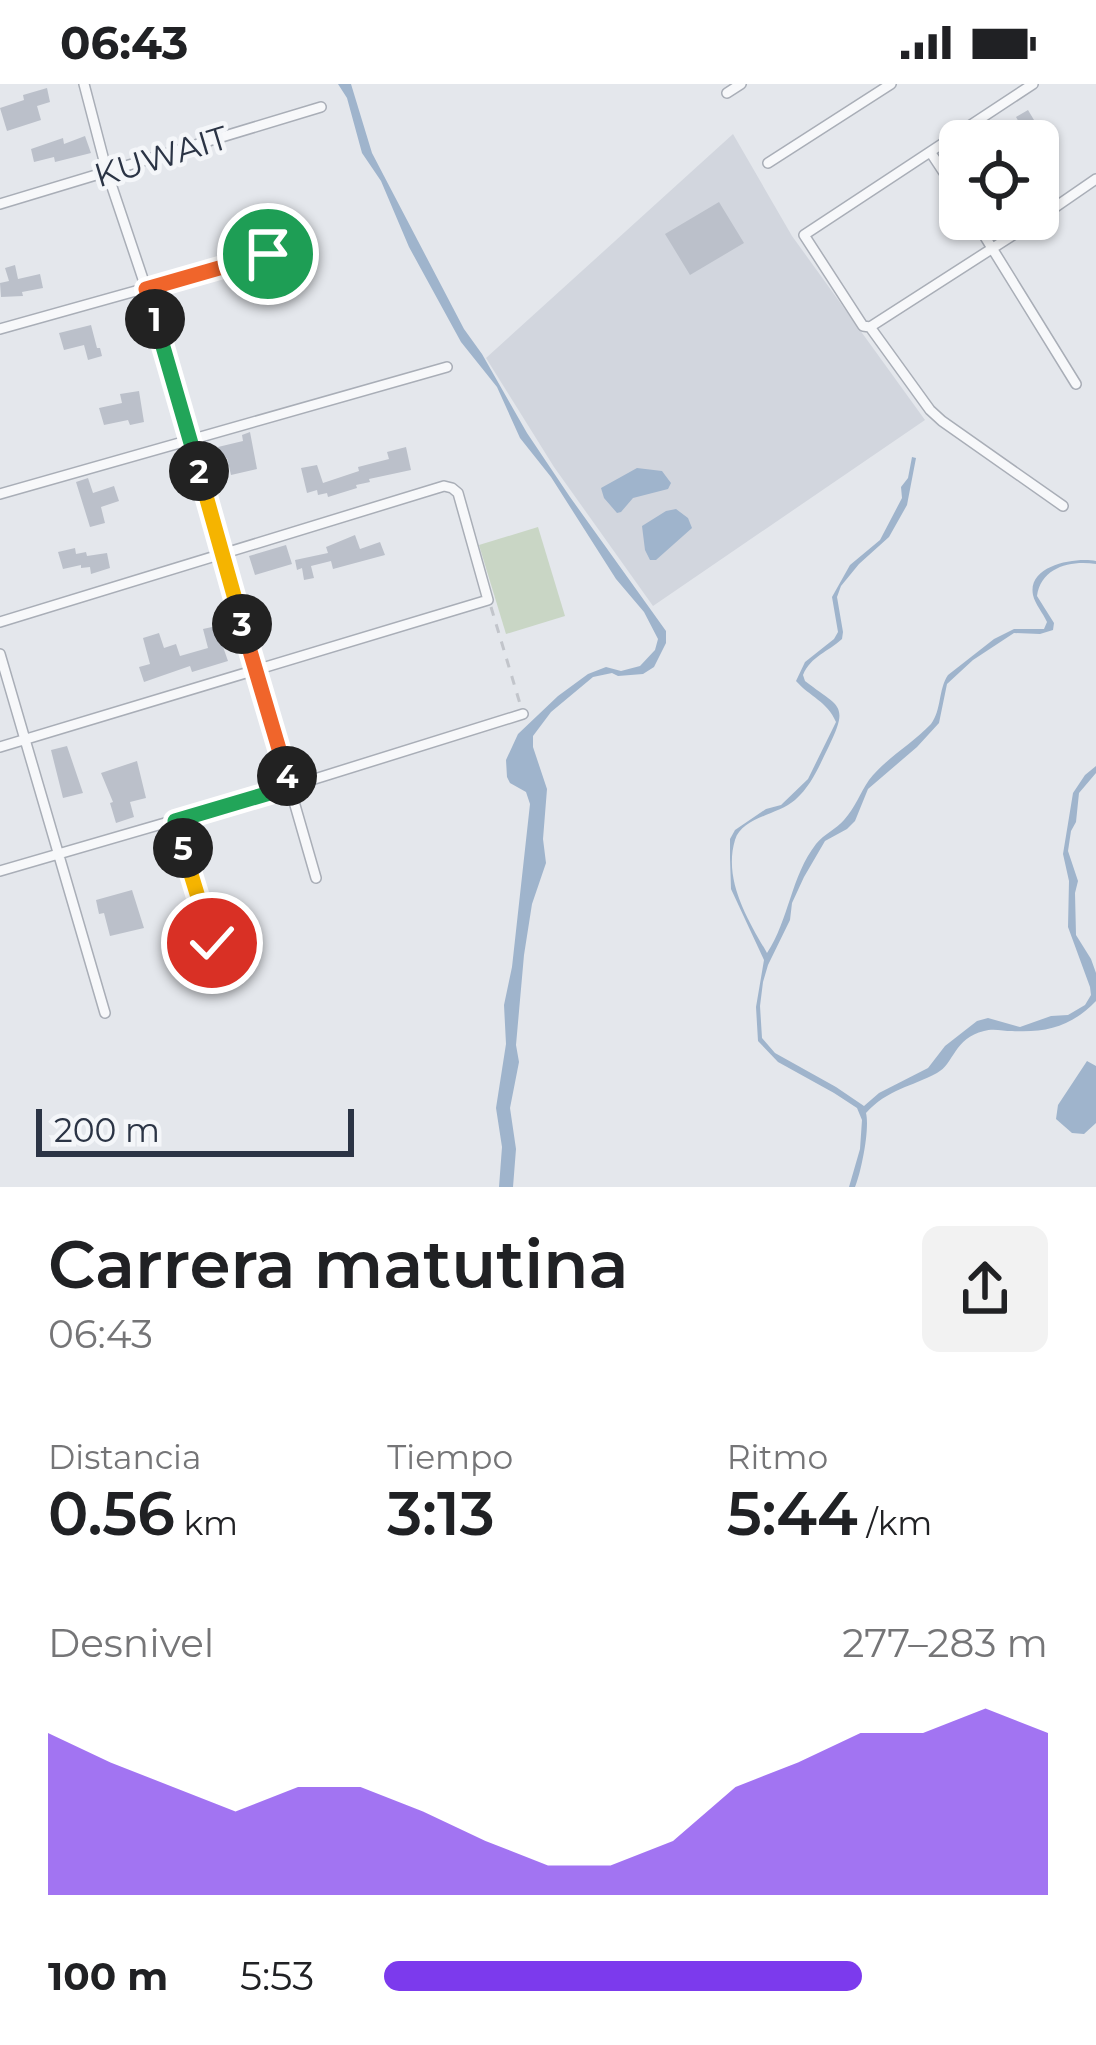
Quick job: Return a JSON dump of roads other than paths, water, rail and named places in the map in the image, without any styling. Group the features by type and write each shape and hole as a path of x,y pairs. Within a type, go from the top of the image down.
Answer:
{"street":[{"path":"84,84 316,878"},
{"path":"727,93 741,84"},
{"path":"768,163 890,84"},
{"path":"1007,240 870,327 863,326 805,235 1033,84"},
{"name":"KUWAIT","path":"0,204 321,107"},
{"path":"931,153 939,165"},
{"path":"1059,205 1095,182"},
{"path":"988,240 1076,384"},
{"path":"0,329 268,254"},
{"path":"870,327 930,410 1063,506"},
{"path":"0,494 447,367"},
{"path":"0,622 444,486 458,493 488,600 0,747"},
{"path":"0,655 105,1013"},
{"path":"0,871 523,714"},
{"path":"175,821 212,943"}],"water":[{"path":"338,84 351,84 372,153 464,329 527,433 666,631 666,643 654,667 643,674 593,677 551,712 533,736 547,789 546,863 532,904 524,955 516,1045 519,1062 510,1108 516,1149 513,1187 499,1187 502,1147 496,1108 530,804 526,792 510,783 506,760 518,734 558,696 606,667 621,671 640,666 655,650 658,639 644,612 616,579 551,477 520,438 497,387 461,342 409,247 381,181 362,153 347,98"},
{"path":"912,457 916,458 907,505 889,537 841,586 837,597 842,639 815,659 803,675 837,707 839,721 829,746 801,794 745,826 735,840 735,885 767,953 819,840 848,815 875,772 931,724 948,675 1014,629 1044,629 1047,622 1034,598 1033,585 1045,570 1077,560 1096,564 1067,565 1044,578 1037,596 1054,623 1053,630 1014,633 947,684 939,723 868,789 855,821 825,841 792,903 790,920 768,965 760,1006 762,1038 775,1053 864,1106 928,1068 945,1046 977,1021 988,1018 1020,1027 1068,1015 1085,1005 1090,987 1068,927 1069,881 1063,854 1073,793 1096,766 1096,773 1079,793 1068,851 1078,881 1076,935 1096,973 1096,1001 1078,1017 1048,1029 974,1034 937,1073 883,1099 866,1113 862,1162 855,1187 849,1187 860,1149 862,1120 857,1108 778,1062 758,1041 756,1007 764,960 731,889 730,839 735,830 766,809 781,805 808,779 836,722 796,681 805,662 838,632 832,597 850,565 880,540 902,498"},
{"path":"637,468 662,471 671,483 668,489 633,498 617,513 601,488"},
{"path":"676,509 692,528 656,560 650,560 642,526"},
{"path":"1087,1061 1096,1066 1096,1123 1084,1134 1072,1133 1056,1119 1058,1105"}]}
